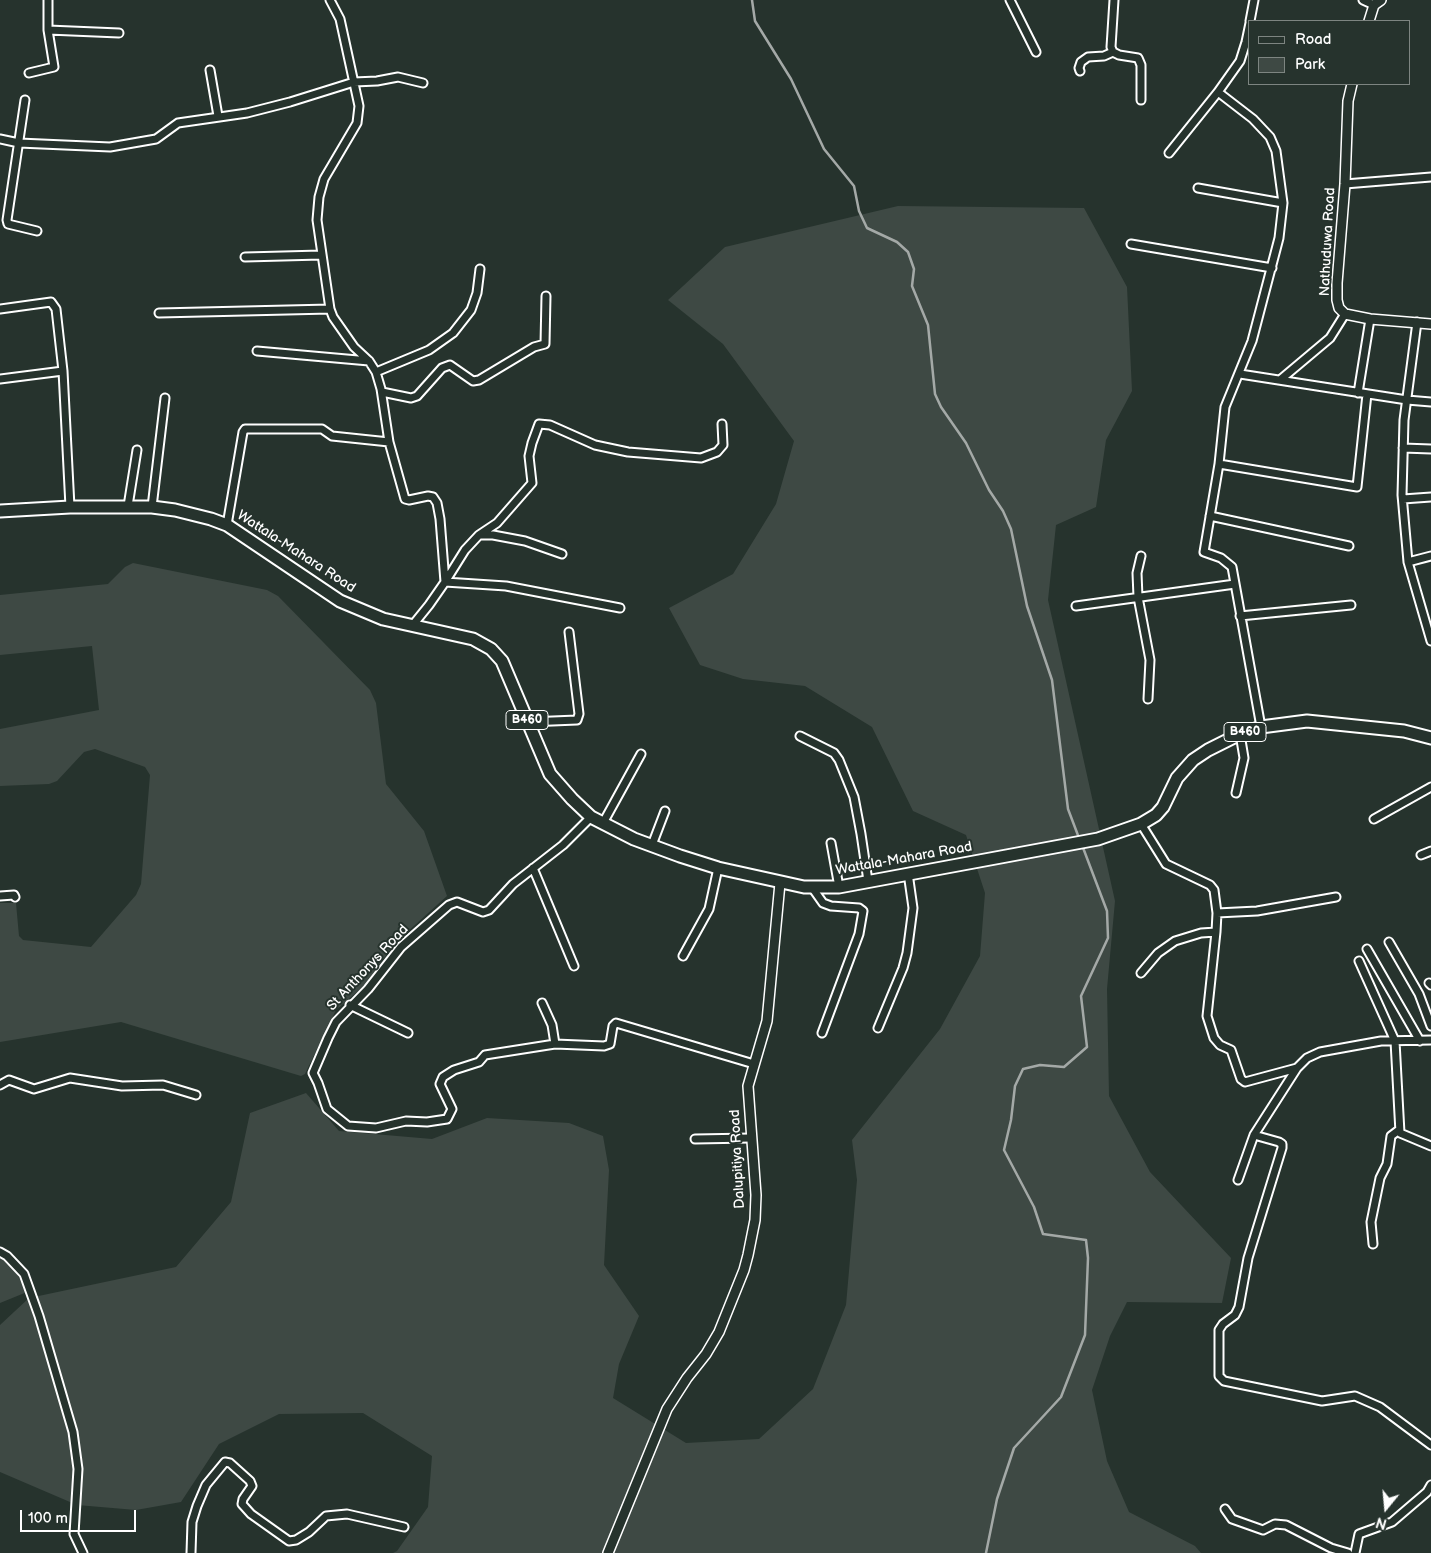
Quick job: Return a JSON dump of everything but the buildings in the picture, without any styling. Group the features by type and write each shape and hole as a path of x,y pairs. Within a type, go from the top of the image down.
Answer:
{"main road":[{"name":"Wattala-Mahara Road","path":"0,511 128,506 152,507 193,514 227,525 340,602 383,619 411,627 473,639 491,649 502,661 550,774 572,800 591,817 634,839 718,868 804,888 811,886 839,887 1062,846 1098,839 1141,824 1156,815 1163,807 1177,778 1193,760 1240,734 1262,727 1307,721 1404,731 1431,738"}],"street":[{"path":"29,73 54,67 48,30 48,0"},
{"path":"330,0 340,19 359,106 356,123 324,179 319,197 317,220 330,309 333,317 354,346 369,361 376,372 382,392 389,442 405,498 409,500 428,496 434,497 437,503 445,582"},
{"path":"1010,0 1036,52"},
{"path":"1114,0 1111,47 1113,52 1119,55 1138,58 1141,65 1141,100"},
{"path":"1250,20 1254,0"},
{"path":"1363,0 1377,3 1369,20"},
{"path":"48,30 119,34"},
{"path":"1169,153 1218,92 1240,61 1248,44"},
{"path":"1080,71 1081,62 1088,57 1104,56 1113,52"},
{"path":"210,70 218,116"},
{"path":"0,139 19,143 110,147 156,139 178,123 247,113 354,82 377,82 398,77 423,83"},
{"name":"Nathuduwa Road","path":"1345,314 1339,308 1337,283 1345,184 1348,101 1352,85"},
{"path":"1218,92 1253,119 1270,137 1276,151 1283,203 1279,238 1252,342 1226,407 1219,464 1204,552 1221,558 1232,566 1262,727"},
{"path":"25,100 7,220 8,224 37,231"},
{"path":"1345,184 1431,177"},
{"path":"1198,188 1283,203"},
{"path":"1131,244 1272,268"},
{"path":"245,256 321,255"},
{"path":"376,372 429,350 453,333 471,310 477,293 480,269"},
{"path":"382,392 411,398 417,396 442,368 450,364 473,381 479,380 534,347 545,344 546,296"},
{"path":"0,310 51,302 56,308 63,370 70,507"},
{"path":"159,313 330,309"},
{"path":"1280,380 1330,338 1345,314 1370,319 1431,324"},
{"path":"1358,393 1370,319"},
{"path":"1417,322 1404,420 1403,499 1408,562 1431,640"},
{"path":"257,351 369,361"},
{"path":"0,379 63,370"},
{"path":"1240,374 1358,393 1431,402"},
{"path":"1219,464 1357,488 1367,394"},
{"path":"152,507 165,398"},
{"path":"411,627 429,605 465,550 478,535 497,523 532,484 529,456 539,424 550,425 595,446 628,452 701,458 717,452 724,445 722,424"},
{"path":"227,525 242,432 245,429 322,429 332,436 389,442"},
{"path":"1403,448 1431,449"},
{"path":"128,506 137,450"},
{"path":"1403,499 1431,497"},
{"path":"1210,516 1348,546"},
{"path":"478,535 493,535 525,541 562,554"},
{"path":"1141,556 1138,573 1138,597 1150,660 1148,700"},
{"path":"1408,562 1431,556"},
{"path":"445,582 506,586 620,608"},
{"path":"1076,606 1234,584"},
{"path":"1240,616 1352,605"},
{"path":"528,722 577,720 579,714 569,632"},
{"path":"1236,792 1244,758 1240,734"},
{"path":"800,736 834,753 839,760 854,797 862,834 868,881"},
{"path":"603,823 641,754"},
{"path":"1374,819 1431,787"},
{"path":"652,845 665,812"},
{"name":"St Anthonys Road","path":"555,1044 485,1055 479,1062 454,1070 444,1076 440,1084 452,1109 447,1119 427,1122 406,1121 376,1128 348,1126 327,1109 313,1073 336,1022 350,1005 368,989 401,947 449,905 457,902 483,912 489,910 513,884 563,845 591,817"},
{"path":"1141,824 1166,864 1210,885 1214,890 1216,932 1208,1016 1214,1038 1231,1050 1241,1079 1244,1082 1297,1068"},
{"path":"831,843 839,887"},
{"path":"1421,855 1431,851"},
{"path":"533,868 574,966"},
{"path":"683,956 709,909 718,868"},
{"path":"878,1028 903,968 906,954 912,908 908,873"},
{"name":"Dalupitiya Road","path":"608,1553 667,1409 687,1378 706,1354 744,1270 754,1220 756,1195 748,1086 767,1021 780,883"},
{"path":"811,886 823,903 831,906 859,908 864,911 859,934 822,1033"},
{"path":"0,896 14,895 15,897"},
{"path":"1216,913 1257,911 1336,898"},
{"path":"1141,973 1158,952 1175,941 1201,933 1216,932"},
{"path":"1389,942 1419,994 1431,1026"},
{"path":"1367,949 1420,1041"},
{"path":"1359,961 1395,1042 1400,1133 1431,1146"},
{"path":"542,1003 552,1025 555,1044 604,1046 610,1044 613,1026 616,1023 754,1064"},
{"path":"350,1005 408,1033"},
{"path":"1238,1180 1254,1135 1297,1068 1307,1058 1320,1052 1381,1041 1431,1040"},
{"path":"0,1085 9,1080 34,1088 70,1078 122,1086 163,1085 196,1095"},
{"path":"1373,1244 1371,1222 1380,1178 1387,1164 1391,1136 1399,1130"},
{"path":"1254,1135 1279,1142 1282,1144 1282,1148 1248,1258 1239,1307 1235,1315 1223,1324 1219,1330 1219,1376 1224,1381 1322,1401 1355,1396 1380,1406 1431,1445"},
{"path":"695,1139 751,1138"},
{"path":"0,1252 7,1256 24,1274 39,1316 73,1432 78,1469 74,1534 83,1553"},
{"path":"191,1553 192,1522 197,1506 206,1485 225,1462 230,1463 250,1481 252,1486 243,1499 242,1504 251,1514 290,1541 296,1540 309,1532 326,1516 347,1514 404,1527"},
{"path":"1355,1553 1359,1534 1392,1522 1427,1492 1431,1486"},
{"path":"1225,1509 1232,1519 1263,1530 1275,1524 1286,1525 1331,1548 1348,1553"}],"green space":[{"path":"898,206 1084,208 1127,287 1132,391 1106,440 1096,507 1056,525 1048,600 1115,901 1107,989 1109,1096 1150,1172 1231,1258 1222,1303 1127,1302 1110,1336 1092,1390 1107,1461 1129,1512 1195,1546 1201,1553 393,1553 397,1551 428,1507 432,1456 363,1413 279,1414 219,1444 181,1502 136,1510 77,1505 0,1472 0,1325 29,1298 176,1267 231,1202 250,1113 306,1093 339,1131 432,1139 487,1118 569,1123 603,1136 609,1170 604,1265 639,1316 619,1364 613,1398 686,1443 759,1439 813,1389 846,1305 857,1180 852,1140 940,1029 980,956 985,893 966,835 913,811 872,727 805,686 743,679 700,665 669,608 733,574 776,504 794,441 723,344 668,300 725,247"},
{"path":"133,563 267,590 278,596 370,690 376,703 386,784 424,831 447,896 395,943 364,986 336,1010 305,1074 301,1076 121,1022 0,1042 0,903 16,903 19,936 23,940 91,947 136,895 141,884 150,775 145,767 95,749 84,752 57,781 49,784 0,786 0,729 99,710 92,646 0,655 0,595 108,584 125,567"},
{"path":"0,1256 10,1262 27,1292 0,1303"}],"waterway":[{"path":"752,0 755,21 791,79 824,149 854,186 859,211 867,228 897,242 908,252 914,269 912,286 928,325 935,394 941,407 966,443 1011,529 1027,606 1052,680 1068,809 1079,838"},
{"path":"986,1553 997,1499 1014,1448 1061,1397 1085,1335 1088,1258 1086,1240 1043,1234 1034,1207 1004,1150 1011,1120 1015,1086 1023,1069 1040,1065 1064,1067 1087,1047 1081,996 1108,938 1107,911 1082,845"}]}
